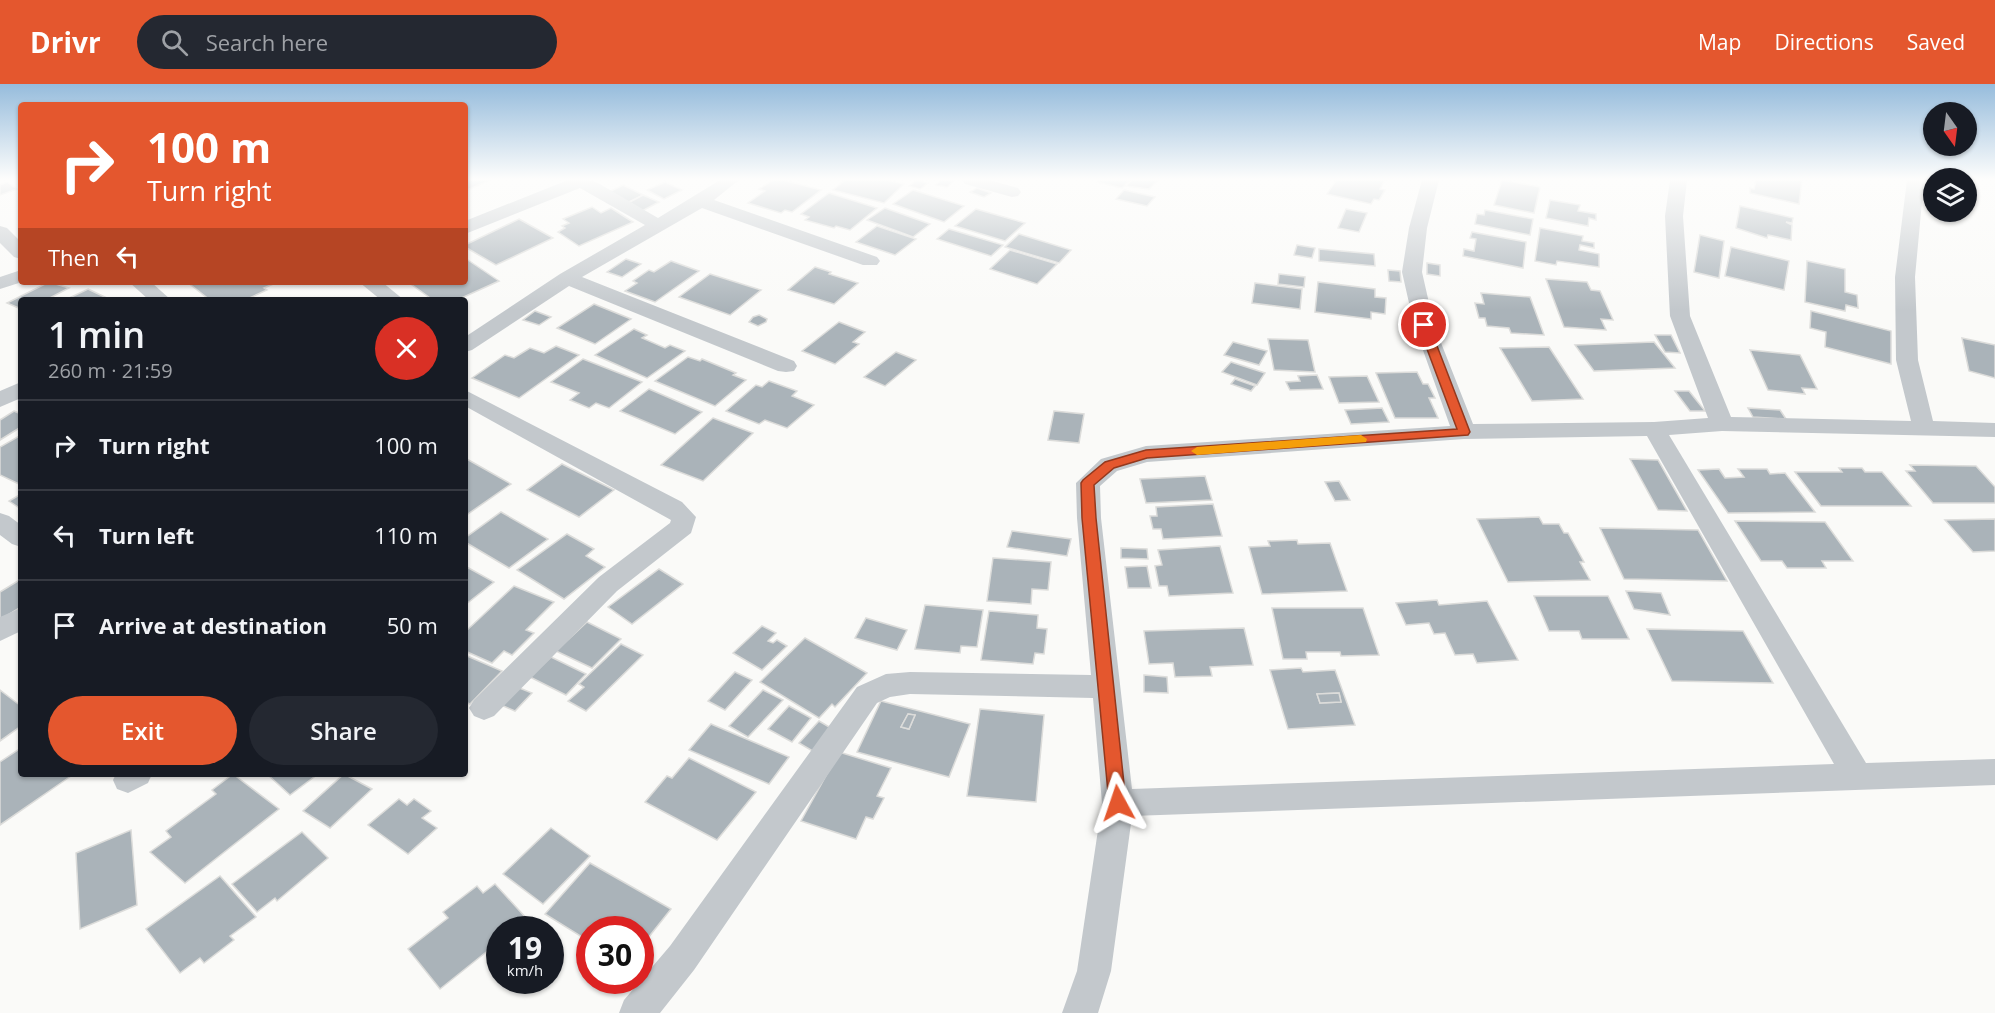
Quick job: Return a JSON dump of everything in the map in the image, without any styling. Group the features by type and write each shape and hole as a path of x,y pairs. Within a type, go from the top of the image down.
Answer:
{"street":[{"path":"468,344 567,278 661,223"},
{"path":"763,223 870,261"},
{"path":"1419,223 1412,272 1424,325 1464,432"},
{"path":"1674,223 1680,316 1722,424"},
{"path":"1911,223 1905,277 1907,360 1924,429"},
{"path":"0,232 18,250"},
{"path":"0,283 18,277"},
{"path":"567,278 786,366"},
{"path":"143,285 157,297"},
{"path":"373,285 390,297"},
{"path":"0,400 18,391"},
{"path":"468,399 673,508 684,517 682,527 608,584 484,708"},
{"path":"1080,1013 1094,971 1118,803 1089,518 1088,483 1109,465 1146,454 1464,432 1654,429 1722,424 1995,430"},
{"path":"1654,429 1857,776"},
{"path":"0,522 18,536"},
{"path":"0,630 18,620"},
{"path":"637,1013 682,958 867,695 886,686 910,683 1107,687"},
{"path":"1118,803 1995,772"}],"building":[{"path":"510,223 527,223 553,238 496,265 468,249 468,244"},
{"path":"568,223 630,223 579,246 558,232 565,228 562,226"},
{"path":"817,223 858,223 850,230 836,226 834,228"},
{"path":"876,223 930,224 913,237"},
{"path":"958,223 1025,223 1005,241 955,226"},
{"path":"1340,223 1363,223 1359,232 1338,228"},
{"path":"1475,223 1532,223 1530,235"},
{"path":"1737,223 1789,223 1792,225 1791,240 1768,235 1767,238 1736,228"},
{"path":"877,226 916,239 895,255 856,242"},
{"path":"1540,228 1583,236 1582,241 1594,243 1594,248 1580,245 1579,250 1599,254 1599,267 1557,261 1556,265 1535,261"},
{"path":"949,229 1003,245 991,256 937,239"},
{"path":"1472,232 1526,242 1523,268 1463,256 1464,249 1474,251 1476,239 1470,238"},
{"path":"1019,234 1071,250 1059,263 1005,247"},
{"path":"1700,235 1724,241 1719,278 1694,272"},
{"path":"1297,245 1315,248 1312,258 1294,255"},
{"path":"1731,247 1789,261 1784,290 1725,276"},
{"path":"1319,249 1374,254 1375,266 1319,261"},
{"path":"1010,250 1057,264 1037,284 990,269"},
{"path":"626,259 641,264 622,277 607,272"},
{"path":"468,260 499,281 464,297 429,297 412,285 468,285"},
{"path":"671,261 699,271 655,302 625,291 637,283 633,281 649,270 654,272"},
{"path":"1807,261 1845,269 1845,292 1857,295 1858,308 1846,305 1845,311 1805,302"},
{"path":"1427,263 1440,265 1440,276 1427,274"},
{"path":"815,267 858,283 834,304 788,290"},
{"path":"1388,270 1400,271 1401,282 1389,281"},
{"path":"710,274 761,290 730,315 679,297"},
{"path":"1279,274 1305,277 1304,287 1278,284"},
{"path":"1546,279 1587,282 1591,290 1600,291 1613,320 1601,319 1606,330 1564,327"},
{"path":"1318,282 1375,289 1375,297 1386,298 1385,314 1371,312 1371,319 1315,312"},
{"path":"1255,283 1302,289 1300,309 1252,303"},
{"path":"43,285 59,285 69,288 52,297 19,297"},
{"path":"191,285 271,285 264,288 267,290 252,297 206,297"},
{"path":"88,289 105,297 71,297"},
{"path":"1481,293 1530,297 1544,335 1511,333 1509,328 1487,326 1485,318 1479,318 1475,303 1484,304"},
{"path":"18,298 18,308 7,303"},
{"path":"594,304 631,319 595,344 557,328"},
{"path":"535,311 551,317 539,325 523,320"},
{"path":"1811,311 1891,331 1891,364 1825,347 1826,332 1810,328"},
{"path":"759,315 767,319 766,322 758,326 749,322 753,317"},
{"path":"839,322 865,332 853,342 859,344 835,364 802,351"},
{"path":"634,329 647,335 642,338 665,348 670,345 685,351 647,378 595,355"},
{"path":"1655,335 1671,335 1680,353 1665,352"},
{"path":"1962,338 1995,345 1995,378 1969,371"},
{"path":"1268,339 1308,340 1315,372 1274,370"},
{"path":"1233,342 1267,351 1259,365 1224,355"},
{"path":"1654,342 1675,368 1594,371 1575,345"},
{"path":"556,346 579,355 519,398 472,378 505,355 514,358 530,348 544,353"},
{"path":"1549,347 1583,399 1532,401 1500,348"},
{"path":"1750,350 1800,355 1817,389 1802,388 1805,394 1768,390"},
{"path":"896,352 916,360 885,386 864,377"},
{"path":"688,357 700,361 702,359 736,373 733,375 746,380 715,406 655,381"},
{"path":"583,359 642,382 609,408 596,403 589,408 570,400 579,393 551,382"},
{"path":"1231,362 1265,373 1257,385 1222,372"},
{"path":"1417,372 1423,384 1428,384 1435,398 1429,398 1438,418 1395,418 1376,373"},
{"path":"1317,375 1323,389 1290,390 1286,382 1300,381 1298,376"},
{"path":"1367,376 1379,402 1339,403 1329,377"},
{"path":"1235,379 1255,386 1251,391 1231,384"},
{"path":"769,381 797,391 792,396 814,405 787,428 765,420 759,424 726,411 756,385 762,387"},
{"path":"649,389 702,412 675,434 620,411"},
{"path":"1675,391 1689,391 1705,411 1690,411"},
{"path":"1382,408 1389,422 1351,424 1345,410"},
{"path":"1748,408 1780,410 1786,419 1753,417"},
{"path":"14,411 18,413 18,429 0,440 0,420"},
{"path":"1054,411 1084,414 1079,443 1048,440"},
{"path":"713,418 753,433 703,481 661,465"},
{"path":"18,437 18,484 0,475 0,447"},
{"path":"1630,459 1658,460 1687,511 1658,510"},
{"path":"468,460 511,484 468,514"},
{"path":"562,464 614,490 579,517 527,490"},
{"path":"1910,465 1976,466 1995,487 1995,503 1933,503 1906,471 1915,471"},
{"path":"1839,468 1862,468 1865,472 1882,472 1911,506 1821,506 1795,472 1842,472"},
{"path":"1719,469 1725,478 1744,477 1738,469 1767,469 1770,474 1785,473 1815,512 1728,513 1698,470"},
{"path":"1205,476 1212,500 1146,503 1140,479"},
{"path":"1339,481 1350,500 1335,501 1325,482"},
{"path":"18,496 18,507 9,501"},
{"path":"1213,504 1222,536 1163,539 1161,529 1153,529 1150,516 1157,516 1156,507"},
{"path":"501,512 548,539 509,568 468,544 468,536"},
{"path":"1539,517 1543,524 1559,524 1564,533 1568,533 1584,562 1580,562 1590,580 1508,582 1477,519"},
{"path":"1995,519 1995,551 1973,552 1945,520"},
{"path":"1735,521 1825,522 1853,561 1822,561 1826,568 1787,568 1782,561 1761,561"},
{"path":"1600,528 1698,530 1727,581 1624,579"},
{"path":"1012,531 1071,539 1067,556 1007,547"},
{"path":"567,534 594,549 586,556 605,567 564,599 517,570"},
{"path":"1297,540 1298,544 1330,543 1347,591 1262,594 1249,547 1270,546 1268,541"},
{"path":"1220,546 1233,593 1169,596 1167,586 1159,586 1155,566 1162,565 1158,550"},
{"path":"1121,548 1147,549 1148,559 1121,558"},
{"path":"993,558 1051,562 1048,590 1032,589 1031,604 987,601"},
{"path":"1147,566 1151,588 1128,588 1125,567"},
{"path":"468,568 494,582 468,603"},
{"path":"659,569 683,584 632,624 608,607"},
{"path":"18,581 18,609 0,620 0,592"},
{"path":"514,586 554,602 526,630 534,633 512,655 504,651 492,663 468,652 468,629"},
{"path":"1626,591 1661,593 1670,615 1634,609"},
{"path":"1534,596 1608,596 1629,639 1582,639 1579,631 1549,631"},
{"path":"1437,600 1439,605 1487,601 1518,660 1477,663 1473,654 1455,655 1445,633 1434,634 1429,623 1406,625 1396,603"},
{"path":"925,605 983,610 977,647 961,646 960,653 915,649"},
{"path":"1272,608 1363,608 1379,655 1341,656 1340,652 1306,652 1307,659 1283,659"},
{"path":"989,611 1038,615 1037,628 1047,629 1044,654 1035,653 1033,664 981,660"},
{"path":"866,618 907,630 897,650 855,638"},
{"path":"587,622 621,639 592,668 556,651"},
{"path":"762,626 776,633 768,641 773,643 777,640 787,646 762,670 733,653"},
{"path":"1244,628 1253,665 1210,667 1212,676 1175,677 1173,663 1149,664 1144,631"},
{"path":"1647,629 1743,631 1773,683 1672,681"},
{"path":"805,638 867,673 835,707 832,704 819,718 760,682"},
{"path":"621,644 643,655 586,711 568,701 584,687 579,684"},
{"path":"468,656 502,671 470,704 468,703"},
{"path":"551,657 586,674 566,695 530,677"},
{"path":"1301,668 1303,672 1335,670 1355,725 1288,729 1270,670","holes":["1339,693 1341,702 1320,703 1317,694"]},
{"path":"735,672 752,680 725,710 708,701"},
{"path":"1144,675 1167,677 1168,693 1144,692"},
{"path":"517,687 532,693 515,711 501,705"},
{"path":"0,690 18,704 18,728 0,741"},
{"path":"763,690 783,700 748,737 729,726"},
{"path":"1339,693 1341,702 1320,703 1317,694"},
{"path":"881,701 970,724 949,777 857,752","holes":["908,714 915,715 909,729 901,727"]},
{"path":"789,706 811,718 792,742 768,729"},
{"path":"980,709 1044,715 1036,802 967,796"},
{"path":"908,714 915,715 909,729 901,727"},
{"path":"819,721 836,731 816,753 799,743"},
{"path":"711,724 789,757 769,784 689,750"},
{"path":"18,750 18,777 70,777 0,825 0,762"},
{"path":"839,752 891,768 877,796 884,798 873,819 866,817 856,839 801,821"},
{"path":"689,758 756,792 717,840 645,802 667,776 672,778"},
{"path":"229,777 237,777 279,809 185,883 150,852 171,837 166,831 216,794 212,790"},
{"path":"270,777 314,777 290,795"},
{"path":"341,777 350,777 372,789 330,828 303,811"},
{"path":"399,799 407,805 414,799 431,811 422,818 437,828 408,854 368,825"},
{"path":"551,828 590,856 543,904 503,874"},
{"path":"131,830 137,905 80,929 76,853"},
{"path":"302,832 328,858 277,901 275,898 257,912 232,884"},
{"path":"590,863 671,909 654,930 654,916 576,916 576,933 564,926 564,916 545,914"},
{"path":"220,876 256,917 230,936 234,940 204,963 200,958 180,973 146,929"},
{"path":"495,884 524,916 486,916 486,952 440,989 408,949 448,918 443,912 477,886 483,893"}],"slow traffic":[{"path":"1197,451 1361,439"}],"route":[{"path":"1118,803 1089,518 1088,483 1109,465 1146,454 1464,432 1424,325"}]}
